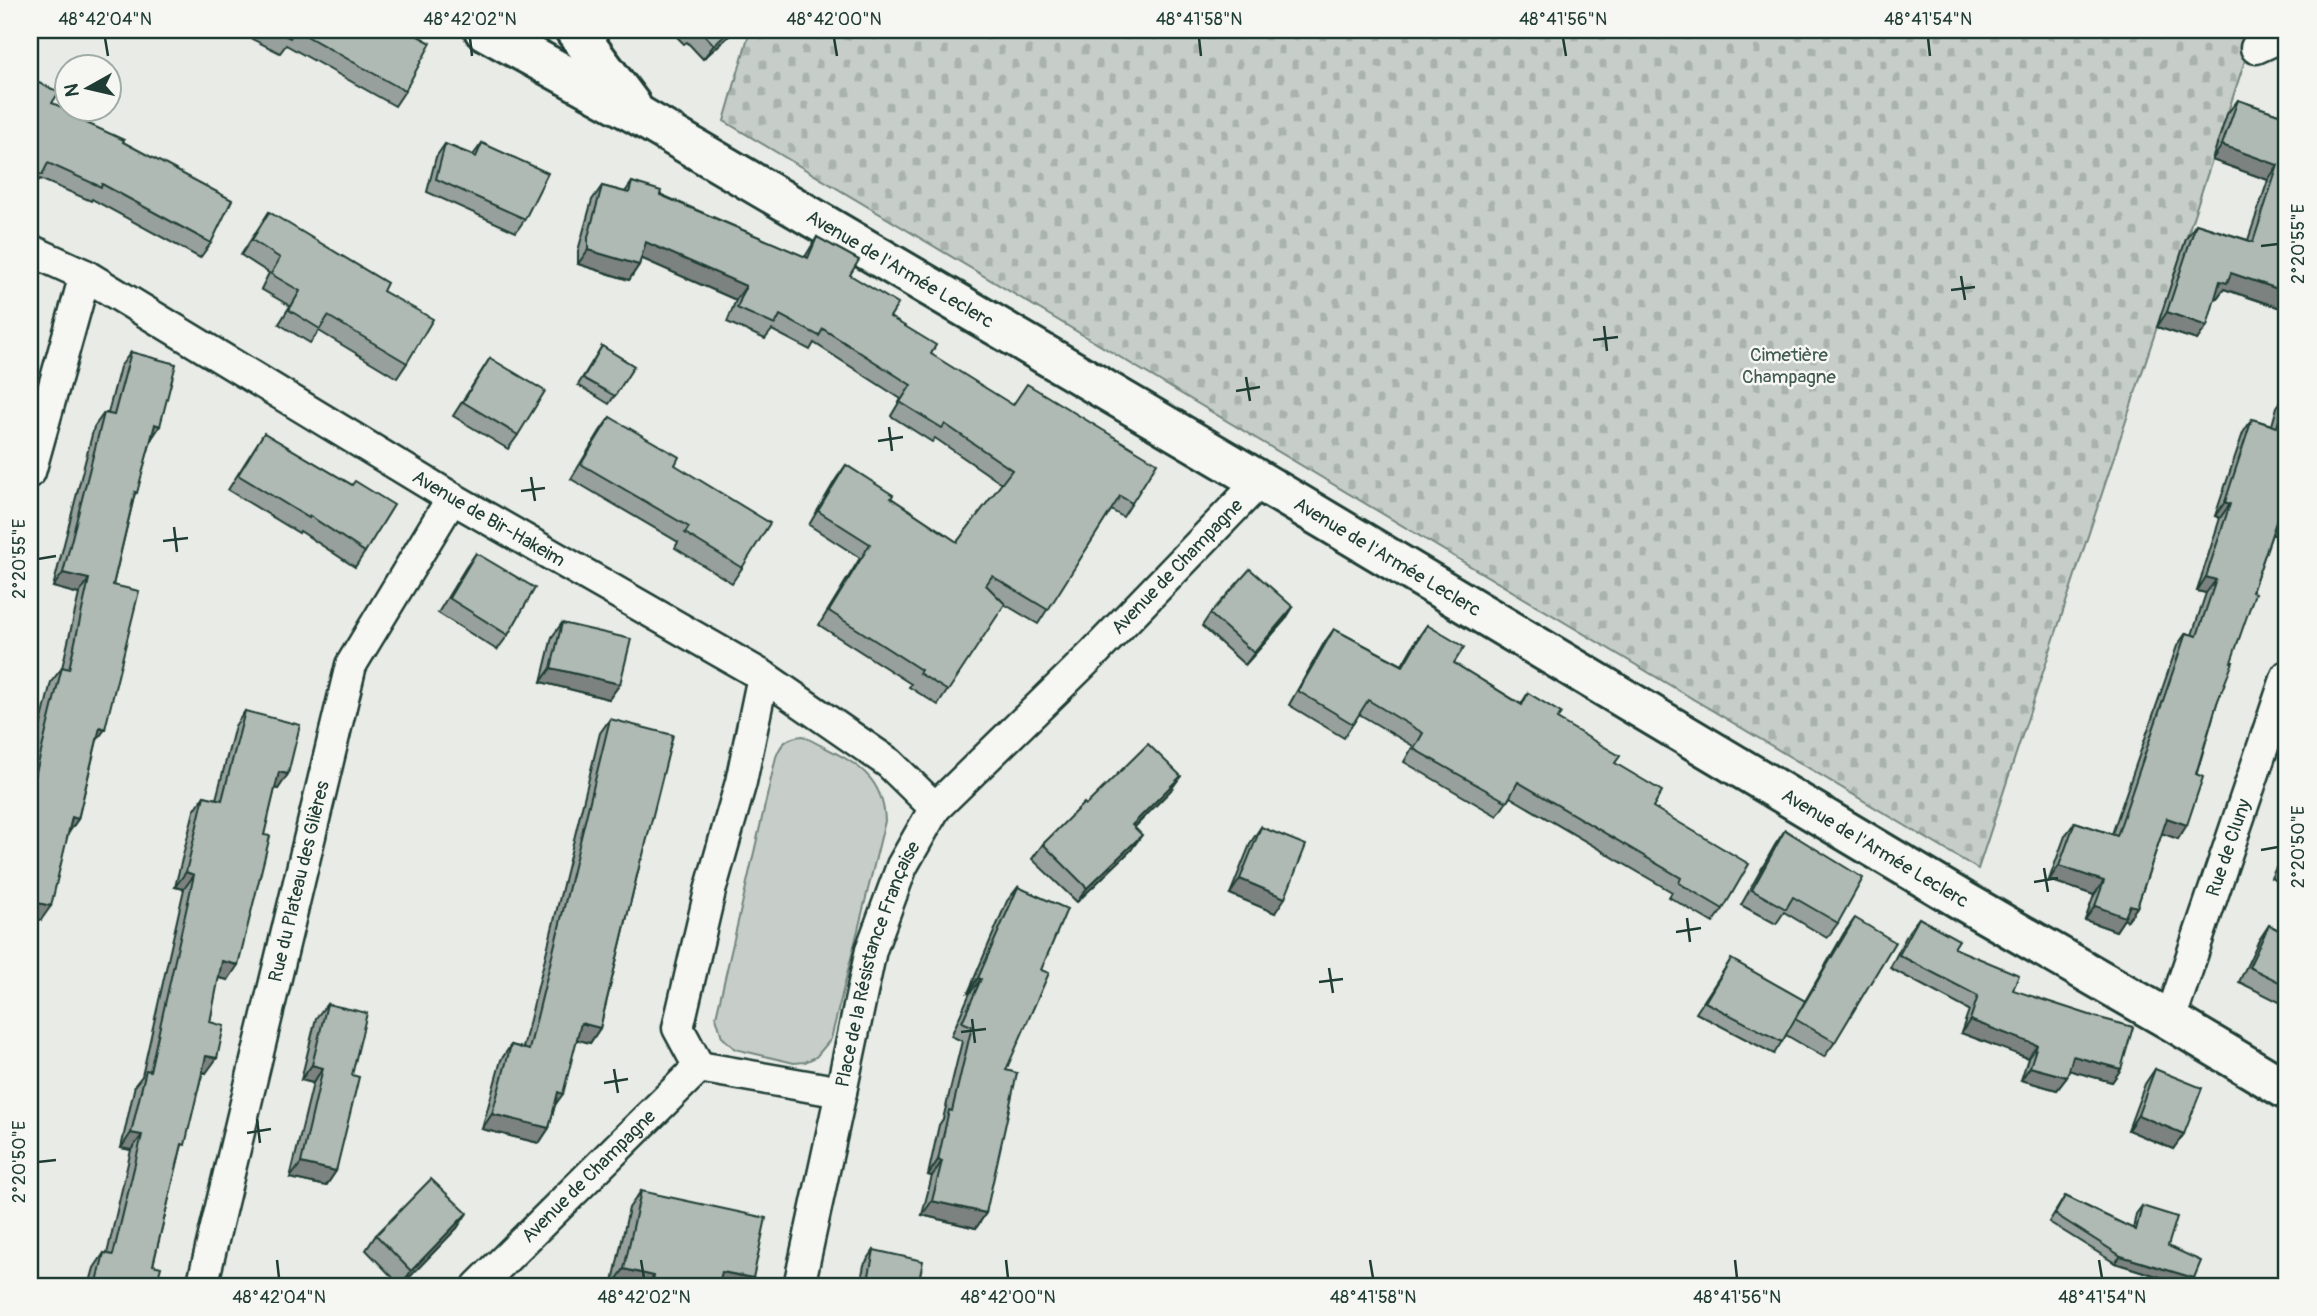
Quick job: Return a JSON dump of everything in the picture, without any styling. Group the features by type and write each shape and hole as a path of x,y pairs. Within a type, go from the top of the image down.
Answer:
{"street":[{"name":"Avenue de l'Armée Leclerc","path":"484,30 638,115 1261,481 1965,902 2287,1090"},
{"path":"575,30 638,115"},
{"path":"2256,48 2287,34"},
{"name":"Avenue de Bir-Hakeim","path":"30,250 85,275 453,498 763,676 889,763 935,808"},
{"path":"30,472 85,275"},
{"name":"Avenue de Champagne","path":"1094,653 1261,481"},
{"name":"Rue du Plateau des Glières","path":"202,1286 351,665 453,498"},
{"name":"Place de la Résistance Française","path":"699,1067 841,1092 871,950 902,866 935,808 1094,653"},
{"path":"699,1067 678,1028 710,891 741,782 763,676"},
{"name":"Rue de Cluny","path":"2170,1020 2287,676"},
{"name":"Avenue de Champagne","path":"478,1286 699,1067"},
{"path":"799,1286 841,1092"}],"green space":[{"name":"Cimetière Champagne","path":"750,30 2255,30 1978,869 724,121"},
{"path":"803,736 859,767 869,777 883,803 885,821 831,1039 816,1057 794,1063 735,1049 722,1037 716,1017 776,757 786,742"}],"building":[{"path":"274,30 294,30 290,38"},
{"path":"296,30 407,30 431,43 405,91"},
{"path":"700,30 730,30 714,45"},
{"path":"30,79 52,89 52,122 84,122 124,140 123,142 232,200 211,243 102,184 101,187 48,163 42,175 30,170"},
{"path":"2238,100 2287,117 2287,292 2231,273 2227,283 2220,281 2207,326 2167,312 2196,224 2253,242 2278,165 2222,145"},
{"path":"482,143 548,173 525,219 436,179 445,144 476,157"},
{"path":"632,182 661,191 660,195 808,258 817,237 859,260 850,275 898,304 890,317 936,345 931,354 1013,405 1027,384 1157,463 1132,503 1120,496 1048,610 992,576 986,585 1005,604 948,691 919,673 921,670 829,611 870,544 818,511 846,465 893,495 891,498 957,542 1012,470 945,424 942,428 900,402 911,385 823,329 819,336 780,315 775,325 737,308 746,286 646,242 639,265 588,250 588,237 602,186 629,193"},
{"path":"269,212 387,283 383,291 433,319 407,363 328,316 320,329 289,310 300,291 271,274 280,258 252,240"},
{"path":"602,346 634,366 615,396 583,378"},
{"path":"131,352 176,364 160,426 155,424 137,493 135,492 113,585 139,591 105,729 100,727 78,819 72,817 51,906 30,901 30,797 62,667 69,669 89,579 63,573 104,413 114,415"},
{"path":"490,358 545,391 518,435 463,402"},
{"path":"2287,393 2287,511 2284,521 2277,519 2252,592 2255,593 2196,774 2203,777 2187,825 2167,818 2137,907 2130,905 2125,917 2095,906 2104,881 2059,866 2075,822 2117,836 2186,633 2197,636 2216,580 2206,577 2230,504 2225,502 2252,419 2277,427"},
{"path":"610,417 679,457 675,465 770,523 742,568 685,533 689,527 581,464"},
{"path":"264,433 352,485 355,481 394,505 365,552 310,516 309,518 238,475"},
{"path":"476,553 535,588 508,635 449,598"},
{"path":"1250,569 1293,607 1254,653 1210,614"},
{"path":"562,623 631,639 620,684 551,668"},
{"path":"1427,625 1464,647 1454,663 1522,705 1528,693 1561,713 1557,719 1620,756 1615,763 1662,791 1653,807 1749,864 1723,909 1679,883 1681,878 1518,782 1507,802 1414,749 1423,733 1368,700 1353,724 1298,691 1334,629 1403,666"},
{"path":"245,711 300,725 288,774 279,772 264,835 270,836 238,965 222,961 210,1022 224,1026 217,1058 206,1056 185,1145 182,1144 153,1265 161,1267 156,1286 96,1286 104,1253 113,1255 142,1135 131,1133 146,1070 150,1071 194,875 186,872 204,796 222,800"},
{"path":"610,719 673,735 600,1028 581,1023 563,1094 558,1092 549,1128 492,1114 511,1045 529,1050"},
{"path":"1148,744 1181,776 1132,825 1142,835 1087,888 1043,844"},
{"path":"1261,827 1306,845 1285,898 1240,879"},
{"path":"1785,830 1863,878 1838,923 1793,897 1786,909 1752,890"},
{"path":"2287,851 2287,867 2281,864"},
{"path":"1018,887 1067,909 1041,970 1049,973 1006,1070 1017,1073 986,1213 932,1201 942,1161 938,1160 949,1110 952,1111 972,1026 962,1022"},
{"path":"1855,918 1895,942 1835,1042 1795,1019"},
{"path":"1919,918 1959,940 1954,948 2019,975 2013,990 2133,1027 2121,1069 2073,1056 2067,1077 2030,1067 2037,1045 1970,1020 1978,996 1899,955"},
{"path":"2269,925 2287,935 2287,986 2249,967"},
{"path":"1731,959 1805,1001 1782,1042 1705,1002"},
{"path":"327,1004 367,1013 352,1075 359,1077 336,1171 301,1163 323,1068 312,1065"},
{"path":"2155,1069 2202,1088 2184,1134 2138,1115"},
{"path":"431,1179 467,1213 411,1271 376,1235"},
{"path":"641,1191 766,1218 753,1278 722,1272 718,1286 652,1286 654,1276 624,1269"},
{"path":"2065,1196 2136,1230 2142,1206 2177,1217 2168,1246 2201,1261 2194,1278 2121,1256 2055,1214"},
{"path":"874,1250 923,1261 918,1286 867,1286"}]}
